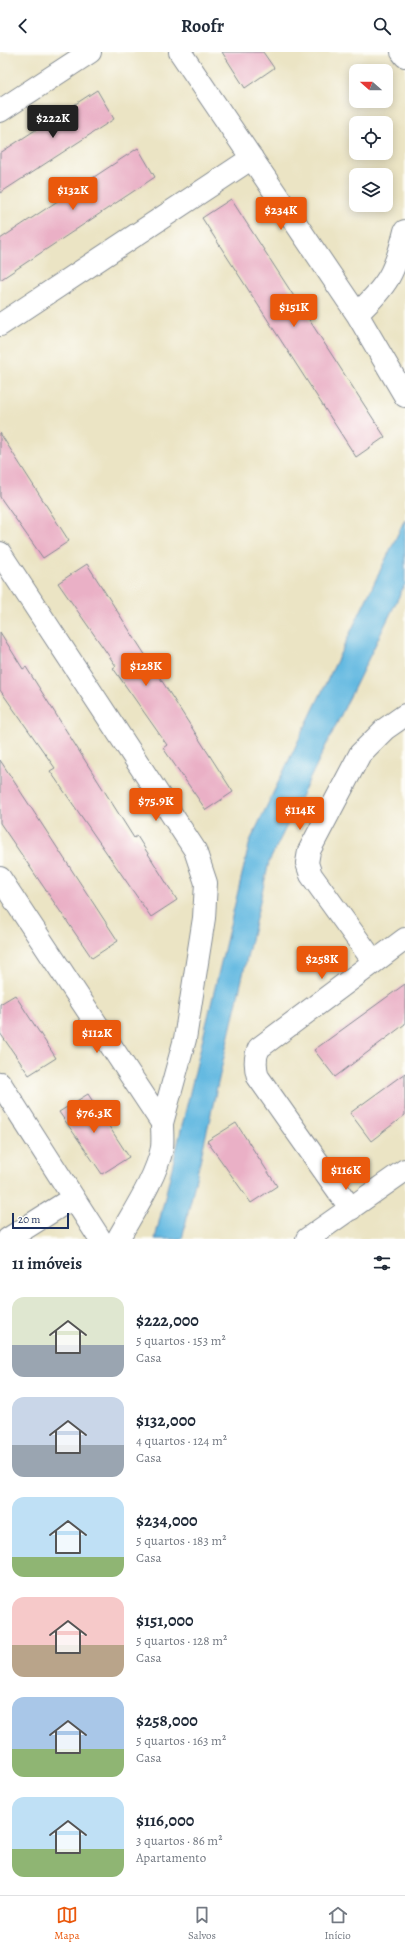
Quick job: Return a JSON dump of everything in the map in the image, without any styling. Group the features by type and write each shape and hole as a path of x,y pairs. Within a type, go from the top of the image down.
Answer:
{"street":[{"path":"0,111 90,52"},
{"path":"180,52 357,314 405,396"},
{"path":"402,52 405,56"},
{"path":"0,325 252,158"},
{"path":"357,314 375,298 390,278 399,254 405,231"},
{"path":"0,553 194,850 206,883 204,918 185,1039 162,1123 162,1148 146,1190 118,1239"},
{"path":"374,962 311,875 307,863 308,851 360,754 385,729 405,715"},
{"path":"0,878 133,1076 162,1123"},
{"path":"351,1209 258,1077 255,1066 256,1055 259,1048 405,939"},
{"path":"0,1083 100,1239"},
{"path":"307,1239 405,1170"},
{"path":"8,1239 73,1198"}],"water":[{"path":"405,519 405,584 269,862 182,1239 155,1239 250,841"}],"building":[{"path":"222,52 263,52 274,68 245,88"},
{"path":"97,90 114,119 0,193 0,153"},
{"path":"138,148 155,177 0,280 0,239"},
{"path":"231,199 385,437 356,457 202,218"},
{"path":"0,433 69,541 43,558 0,497"},
{"path":"87,564 233,792 206,810 163,748 167,745 113,668 116,666 58,583"},
{"path":"0,632 23,669 26,667 134,838 137,836 177,900 151,917 50,771 55,768 0,690"},
{"path":"0,760 118,941 92,958 0,823"},
{"path":"405,984 405,1024 335,1077 314,1050"},
{"path":"15,995 56,1058 29,1075 0,1033 0,1004"},
{"path":"405,1073 405,1115 371,1141 350,1113"},
{"path":"88,1094 129,1157 102,1174 59,1112"},
{"path":"236,1123 277,1186 251,1203 207,1141"}]}
